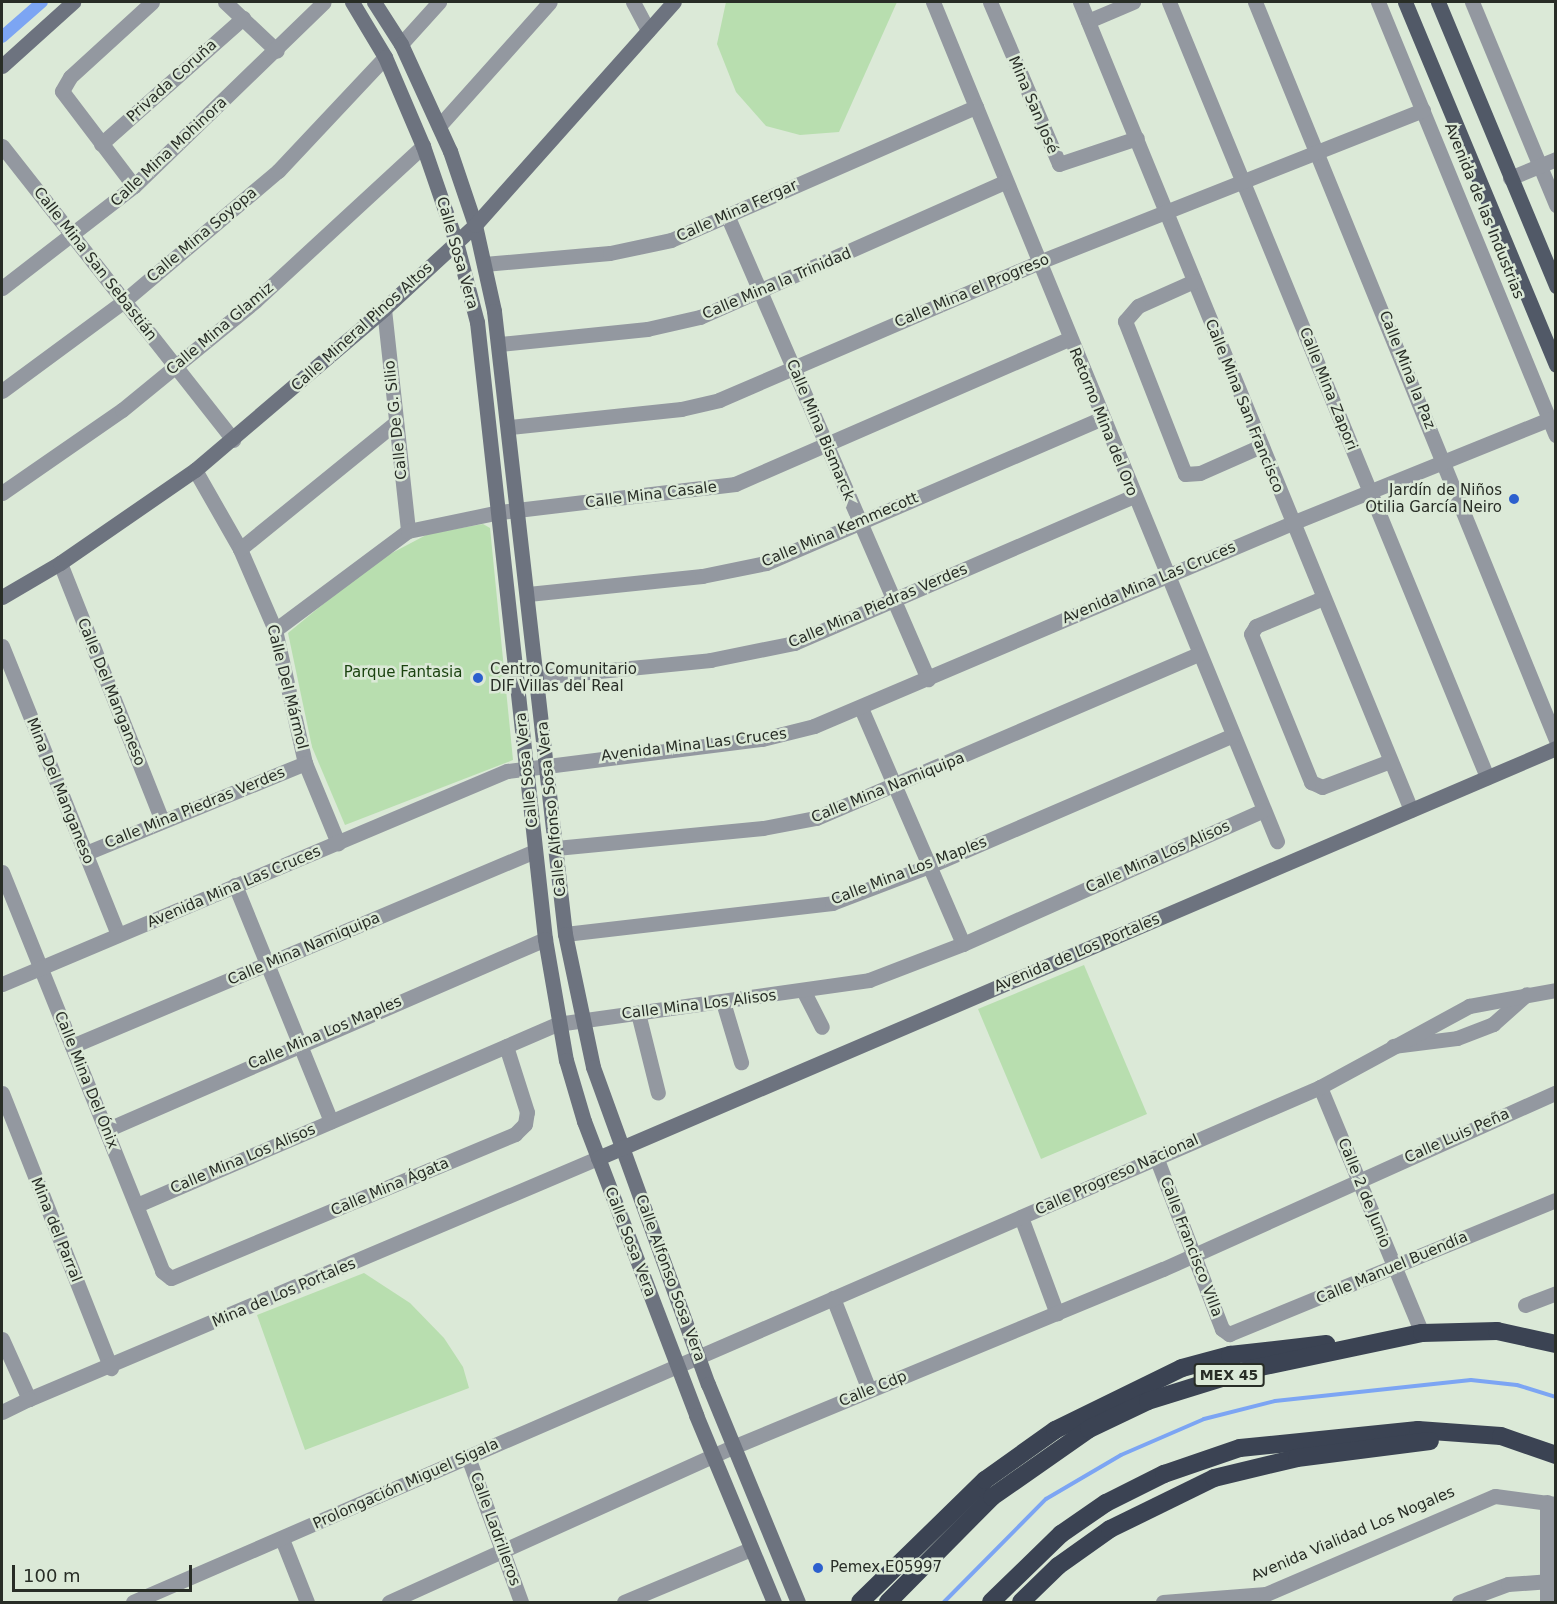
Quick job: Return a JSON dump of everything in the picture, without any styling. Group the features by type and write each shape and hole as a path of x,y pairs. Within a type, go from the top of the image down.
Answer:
{"highway":[{"name":"MEX 45","path":"888,1602 947,1540 1042,1458 1099,1425 1192,1385 1342,1347 1422,1333 1497,1331 1556,1344"},
{"path":"860,1602 985,1480 1055,1430 1113,1398 1182,1368 1230,1355 1296,1344 1342,1347"},
{"path":"1021,1602 1058,1566 1110,1528 1214,1478 1266,1463 1470,1432"},
{"path":"991,1602 1061,1534 1106,1503 1203,1459 1240,1448 1314,1437 1470,1432 1501,1436 1556,1455"}],"main road":[{"path":"2,66 73,2"},
{"name":"Calle Sosa Vera","path":"352,2 385,57 423,146 456,242 477,322 500,512 545,939 557,1024 598,1158 677,1363"},
{"name":"Calle Alfonso Sosa Vera","path":"374,2 401,44 439,126 475,225 484,264 500,344 565,934 580,1020 623,1148 698,1355 779,1561 798,1602"},
{"name":"Calle Mineral Pinos Altos","path":"2,597 60,563 195,470 234,440 384,309 475,225 674,2"},
{"name":"Avenida de las Industrias","path":"1405,2 1556,365"},
{"path":"1438,2 1556,286"},
{"name":"Avenida de Los Portales","path":"598,1158 1556,748"},
{"name":"Calle Alfonso Sosa Vera","path":"677,1363 774,1602"},
{"path":"761,1569 779,1561"}],"street":[{"path":"134,186 63,96 63,87 152,2"},
{"path":"225,2 277,51"},
{"name":"Calle Mina Mohinora","path":"3,284 73,236 134,186 277,51 324,2"},
{"path":"401,44 439,2"},
{"path":"439,126 550,2"},
{"path":"633,2 648,30"},
{"name":"Retorno Mina del Oro","path":"933,2 1166,576 1277,841"},
{"name":"Mina San José","path":"990,2 1059,164 1137,138"},
{"name":"Calle Mina San Francisco","path":"1080,2 1411,810"},
{"path":"1088,21 1133,2"},
{"name":"Calle Mina Zapori","path":"1169,2 1487,777"},
{"name":"Calle Mina la Paz","path":"1255,2 1556,740"},
{"name":"Avenida de las Industrias","path":"1378,2 1556,435"},
{"path":"1473,2 1556,205"},
{"name":"Privada Coruña","path":"101,144 243,18"},
{"name":"Calle Mina Soyopa","path":"2,391 124,301 278,171 385,57"},
{"name":"Calle Mina Fergar","path":"484,264 610,253 671,240 976,107"},
{"name":"Calle Mina el Progreso","path":"510,427 700,406 1039,262 1244,183 1423,110"},
{"name":"Calle Mina San Sebastián","path":"2,146 234,440"},
{"name":"Calle Mina Glamiz","path":"2,493 113,417 255,301 423,146"},
{"path":"1510,177 1556,159"},
{"name":"Calle Mina la Trinidad","path":"500,344 675,324 761,293 1005,182"},
{"name":"Calle Mina Bismarck","path":"727,215 928,679"},
{"path":"1194,281 1138,306 1125,321 1185,474 1200,473 1261,447"},
{"name":"Calle De G. Silio","path":"384,309 408,531"},
{"name":"Calle Mina Casale","path":"275,630 408,531 500,512 708,490 765,473 1069,339"},
{"name":"Calle Mina Kemmecott","path":"528,594 735,572 800,550 860,521 1102,418"},
{"name":"Avenida Mina Las Cruces","path":"2,984 527,765 762,739 814,726 861,708 1292,523 1549,419"},
{"path":"240,549 396,422"},
{"name":"Calle Del Mármol","path":"195,470 240,549 275,630 305,763 338,843"},
{"name":"Calle Mina Piedras Verdes","path":"538,677 767,651 894,601 1134,496"},
{"name":"Calle Del Manganeso","path":"60,563 162,821"},
{"path":"1323,598 1256,626 1251,634 1311,782 1322,787 1390,761"},
{"name":"Mina Del Manganeso","path":"2,646 118,935"},
{"name":"Calle Mina Namiquipa","path":"556,848 763,828 816,818 896,788 1199,654"},
{"path":"861,708 963,944"},
{"name":"Calle Mina Los Maples","path":"565,934 809,908 929,866 1233,735"},
{"name":"Calle Mina Piedras Verdes","path":"86,853 305,763"},
{"name":"Calle Mina Los Alisos","path":"137,1205 557,1024 804,992 869,980 963,944 1264,810"},
{"name":"Calle Mina Namiquipa","path":"72,1046 535,851"},
{"name":"Calle Mina Del Ónix","path":"2,872 162,1271 177,1279"},
{"path":"235,885 266,966 331,1121"},
{"name":"Calle Mina Los Maples","path":"106,1130 545,939"},
{"name":"Calle Progreso Nacional","path":"677,1363 833,1298 1320,1087 1469,1006 1556,990"},
{"path":"804,992 822,1027"},
{"path":"1393,1046 1457,1038 1492,1024 1527,994"},
{"path":"723,1002 741,1062"},
{"path":"638,1013 658,1093"},
{"name":"Calle Mina Ágata","path":"177,1279 515,1134 527,1112 506,1046"},
{"name":"Calle 2 de Junio","path":"1320,1087 1422,1333"},
{"name":"Calle Luis Peña","path":"1359,1180 1556,1092"},
{"name":"Mina del Parral","path":"2,1093 111,1368"},
{"name":"Calle Francisco Villa","path":"1156,1157 1222,1329 1229,1334"},
{"name":"Mina de Los Portales","path":"2,1412 29,1399 111,1368 598,1158"},
{"name":"Calle Cdp","path":"389,1602 733,1447 1057,1314 1359,1180"},
{"name":"Calle Manuel Buendía","path":"1229,1334 1556,1200"},
{"path":"1021,1217 1057,1314"},
{"path":"1525,1305 1556,1293"},
{"path":"833,1298 869,1390"},
{"path":"2,1339 29,1399"},
{"name":"Prolongación Miguel Sigala","path":"133,1602 282,1539 677,1363"},
{"name":"Calle Ladrilleros","path":"468,1457 504,1551 520,1602"},
{"name":"Avenida Vialidad Los Nogales","path":"1163,1602 1201,1602 1266,1594 1484,1499 1518,1496 1551,1503"},
{"path":"1547,1602 1551,1503"},
{"path":"282,1539 307,1602"},
{"path":"624,1602 751,1549"},
{"path":"1461,1602 1508,1584 1547,1581"}],"green space":[{"path":"726,2 897,2 839,132 800,135 766,126 736,92 717,44"},
{"name":"Parque Fantasia","path":"483,524 490,528 513,760 345,825 312,747 288,633 373,563 428,534"},
{"path":"1084,965 1147,1114 1041,1159 978,1009"},
{"path":"364,1273 410,1303 444,1338 463,1367 469,1388 305,1450 257,1315"}],"waterway":[{"path":"2,37 42,2"},
{"path":"944,1602 1046,1499 1121,1455 1204,1419 1275,1401 1471,1380 1517,1385 1556,1397"}],"place":[{"name":"Jardín de Niños Otilia García Neiro","path":"1514,499"},
{"name":"Centro Comunitario DIF Villas del Real","path":"478,678"},
{"name":"Pemex E05997","path":"818,1568"}]}
